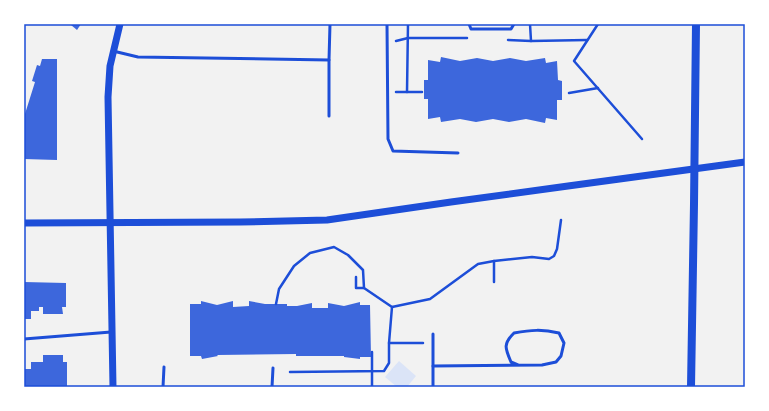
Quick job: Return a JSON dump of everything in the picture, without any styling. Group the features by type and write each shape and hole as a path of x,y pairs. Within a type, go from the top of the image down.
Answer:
{"main road":[{"path":"691,387 696,24"}],"street":[{"path":"113,387 108,97 110,66 120,24"},
{"path":"24,223 327,220 745,162"}],"lane":[{"path":"329,116 330,24"},
{"path":"387,24 388,139 393,151 458,153"},
{"path":"469,24 471,29 511,28 514,24"},
{"path":"113,51 138,57 329,60"},
{"path":"433,366 542,365 556,362 562,356 564,343 559,333 548,330 514,333 507,340 506,347 511,362 518,365"},
{"path":"24,339 113,332"},
{"path":"433,334 433,387"},
{"path":"163,387 164,367"},
{"path":"272,387 273,368"}],"path":[{"path":"407,92 408,24"},
{"path":"530,24 531,41"},
{"path":"598,24 574,61 642,139"},
{"path":"388,43 408,38 469,38"},
{"path":"507,40 587,40"},
{"path":"570,93 598,88"},
{"path":"388,92 422,92"},
{"path":"356,277 356,288 364,288 392,307 430,299 478,264 532,257 549,259 554,256 557,249 561,220"},
{"path":"276,304 278,289 294,266 310,253 334,247 348,255 363,270 364,288"},
{"path":"494,261 494,282"},
{"path":"290,372 384,371 389,364 392,307"},
{"path":"389,343 425,344"},
{"path":"372,352 372,386"}],"shaded area":[{"path":"399,361 416,376 407,387 397,387 385,377"}],"building":[{"path":"71,24 81,24 77,30"},
{"path":"441,57 460,61 477,58 493,61 510,58 526,61 545,58 546,63 557,61 558,80 562,81 562,100 557,100 557,120 546,118 545,123 526,119 509,122 493,119 476,122 460,119 441,122 440,117 428,119 428,99 424,99 424,80 428,80 428,60 440,62"},
{"path":"42,59 57,59 57,160 24,159 24,117 35,82 32,81 37,65 40,66"},
{"path":"24,282 66,283 66,307 62,307 63,314 43,314 43,307 39,307 39,311 31,311 31,319 24,319"},
{"path":"201,301 217,305 233,301 233,307 249,306 249,301 265,304 287,304 287,306 312,303 312,308 328,308 328,303 344,306 360,302 360,305 370,305 371,357 360,357 360,359 344,356 296,356 296,354 217,355 218,356 202,359 201,356 190,356 190,304 201,304"},
{"path":"43,355 63,355 63,362 67,362 67,386 24,387 24,369 31,369 31,362 43,362"}]}
